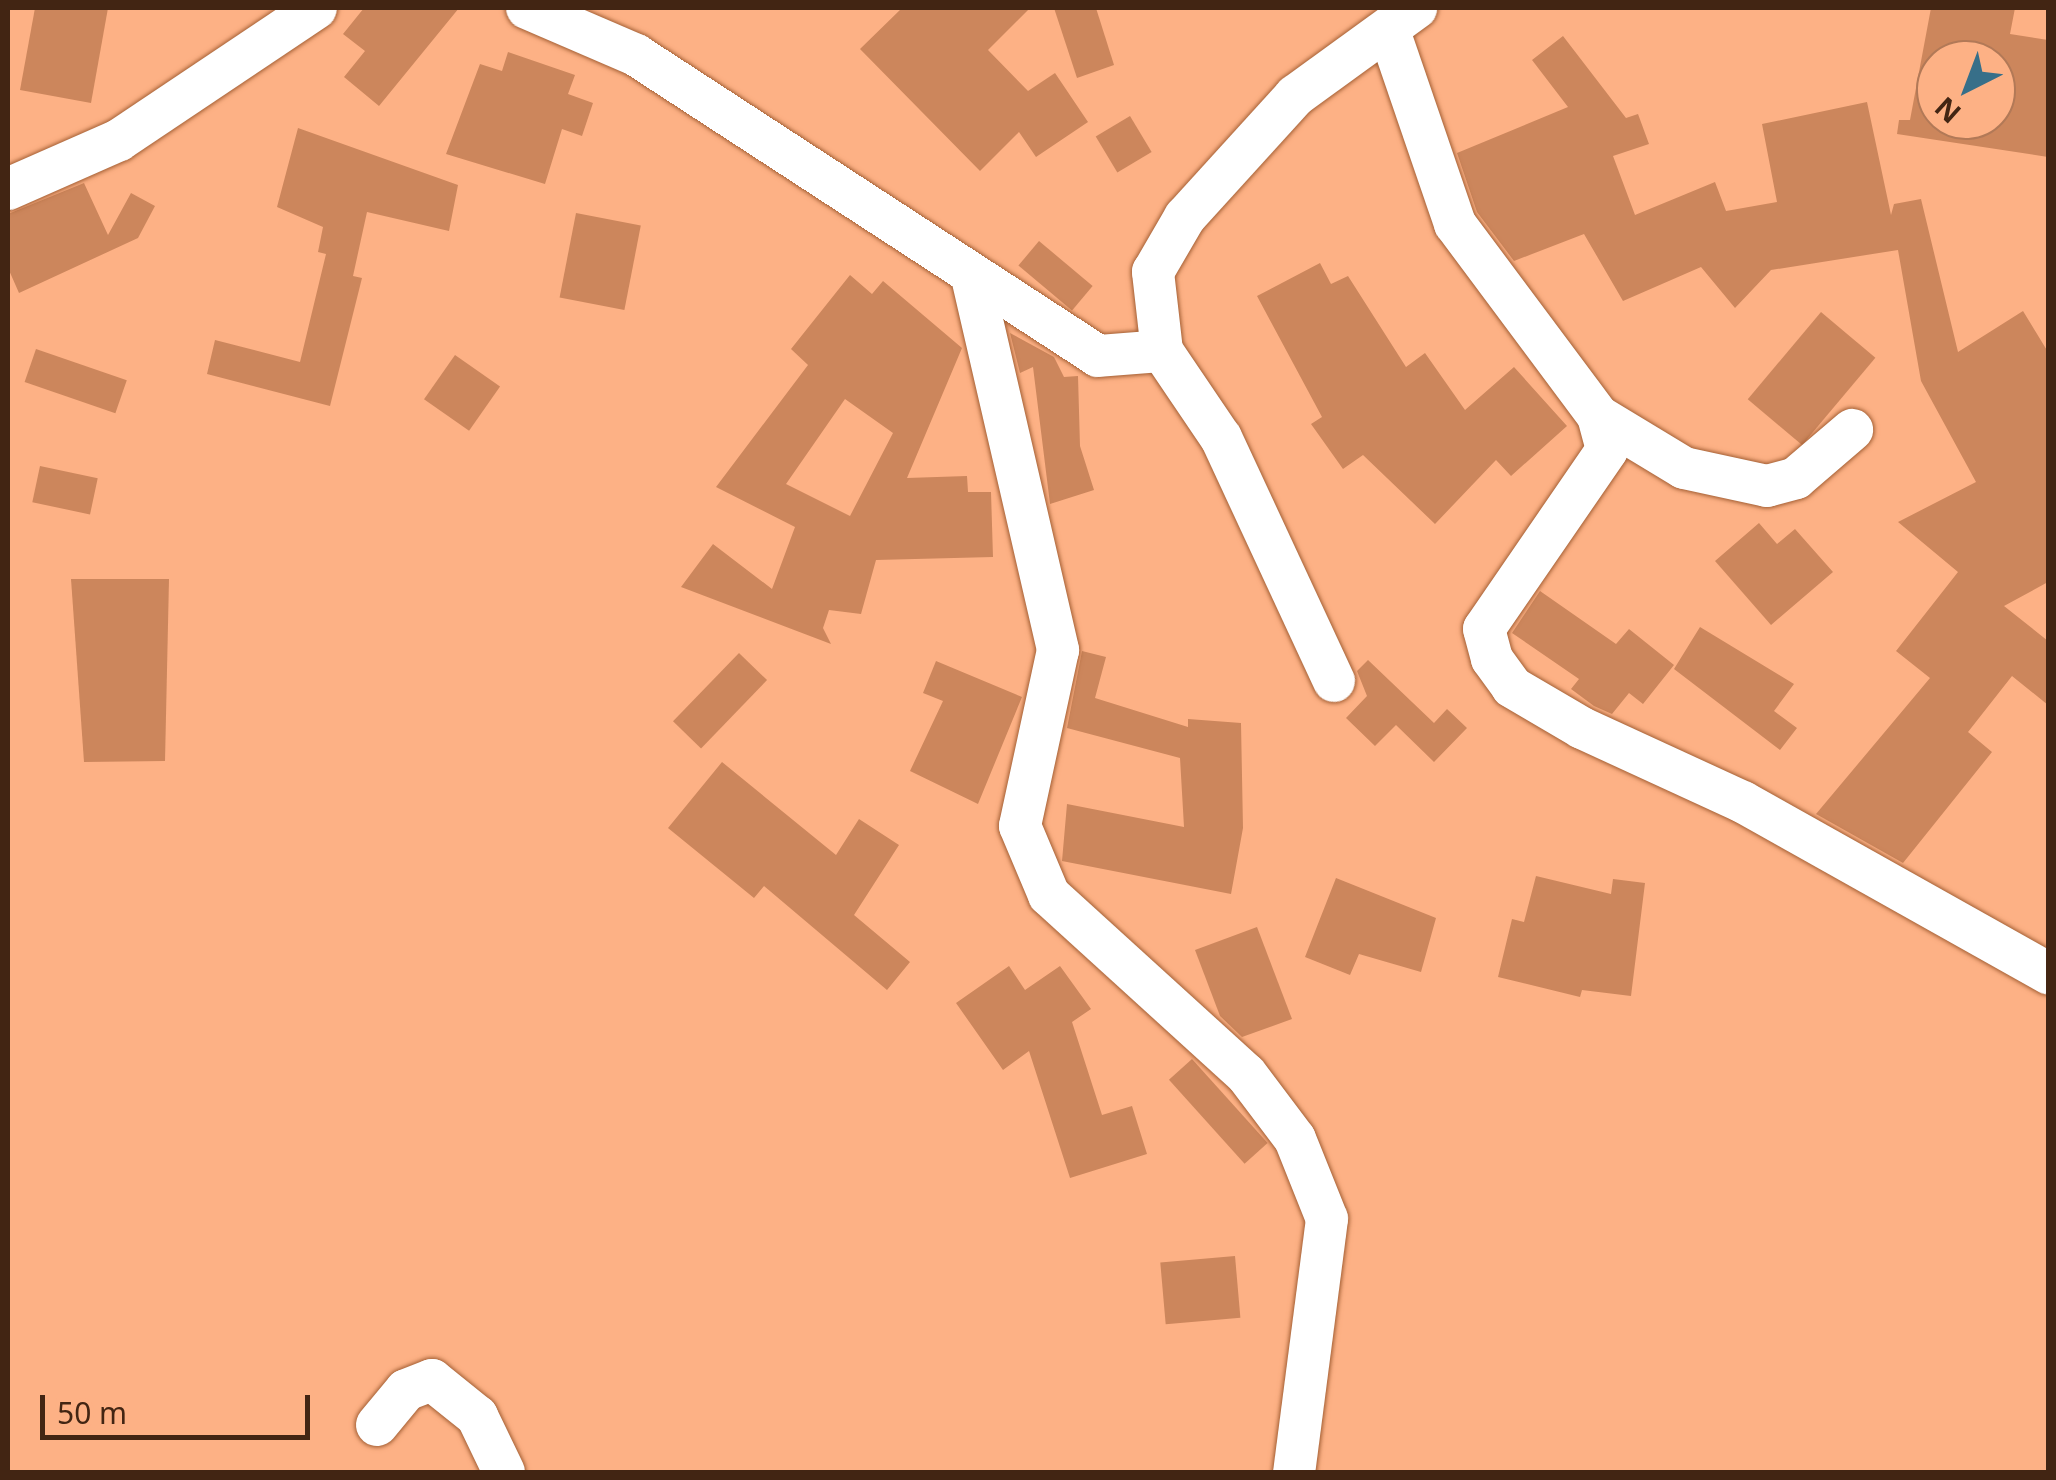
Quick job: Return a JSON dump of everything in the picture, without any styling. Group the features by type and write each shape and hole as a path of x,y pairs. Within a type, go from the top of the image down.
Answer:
{"street":[{"path":"8,189 118,140 316,8"},
{"path":"527,8 636,56 1098,356 1162,352"},
{"path":"1334,680 1221,438 1162,352 1153,272 1186,217 1294,96 1402,19 1454,224 1598,416 1684,468 1767,486 1796,478 1852,430"},
{"path":"972,277 1058,650 1020,826 1049,894 1246,1074 1295,1139 1326,1219 1294,1472"},
{"path":"1598,416 1607,450 1484,629 1512,686 1742,802 2048,973"},
{"path":"377,1425 406,1390 432,1380 477,1416 504,1472"}],"building":[{"path":"35,8 108,8 91,103 20,90"},
{"path":"364,8 459,8 379,106 344,77 365,51 343,34"},
{"path":"902,8 1030,8 988,50 1028,91 1055,73 1088,122 1036,157 1019,132 980,171 860,49"},
{"path":"1054,8 1096,8 1114,65 1077,78"},
{"path":"1931,8 2015,8 2010,34 2048,40 2048,157 1936,140 2016,140 2016,40 1925,40"},
{"path":"1563,36 1626,118 1638,114 1649,144 1613,156 1635,215 1715,182 1726,211 1777,202 1762,124 1867,102 1891,215 1894,204 1921,199 1958,352 2023,311 2048,352 2048,582 2004,606 2048,641 2048,705 2012,676 1968,732 1992,752 1903,863 1816,814 1930,678 1896,651 1958,572 1898,522 1976,482 1921,381 1898,250 1771,270 1735,308 1701,267 1623,301 1584,234 1514,261 1477,212 1457,153 1568,107 1532,60"},
{"path":"508,52 575,75 568,94 593,103 582,136 562,129 545,184 446,154 480,64 502,71"},
{"path":"1916,88 1916,137 1897,134 1899,120 1910,120"},
{"path":"1130,116 1152,152 1117,173 1096,137"},
{"path":"298,128 458,185 449,231 367,212 353,276 362,278 330,406 207,374 215,340 300,362 326,254 318,252 323,227 277,207"},
{"path":"84,183 108,235 131,193 155,206 138,238 19,293 8,268 8,214"},
{"path":"576,213 641,226 624,310 560,297"},
{"path":"1039,241 1093,286 1072,311 1018,266"},
{"path":"1320,263 1331,284 1348,276 1406,367 1425,353 1465,410 1514,367 1567,426 1511,476 1496,460 1435,524 1363,455 1343,469 1311,424 1322,417 1257,296"},
{"path":"850,275 872,294 883,281 962,348 907,478 967,476 968,492 991,492 993,557 876,560 861,614 829,610 823,628 831,644 681,587 713,544 772,589 795,527 716,487 808,365 791,349","holes":["845,399 893,433 850,516 786,484"]},
{"path":"1821,312 1875,358 1802,445 1748,399"},
{"path":"1010,333 1054,357 1064,377 1078,376 1080,446 1094,490 1050,504 1033,367 1020,373"},
{"path":"36,349 127,380 115,413 25,382"},
{"path":"455,355 500,387 469,431 424,399"},
{"path":"40,466 98,478 90,514 32,502"},
{"path":"1759,523 1777,544 1795,529 1833,572 1771,625 1715,561"},
{"path":"71,579 169,579 165,761 84,762"},
{"path":"1540,591 1616,644 1629,629 1674,665 1643,704 1629,693 1612,714 1594,706 1571,689 1579,679 1512,633"},
{"path":"1700,627 1794,684 1774,711 1797,728 1780,750 1674,669"},
{"path":"1082,651 1106,657 1095,698 1188,727 1188,719 1241,723 1243,828 1231,894 1062,861 1067,804 1184,827 1180,758 1067,728"},
{"path":"739,653 767,680 701,748 673,721"},
{"path":"1368,660 1434,723 1447,709 1467,728 1434,762 1396,725 1375,746 1346,718 1367,696 1357,671"},
{"path":"936,661 1022,697 978,804 910,771 943,701 923,693"},
{"path":"722,762 836,855 859,819 899,845 854,915 910,962 887,990 764,886 754,898 668,828"},
{"path":"1536,876 1611,894 1613,879 1645,883 1631,996 1582,990 1580,997 1498,977 1512,919 1524,922"},
{"path":"1336,878 1436,918 1421,972 1359,954 1350,975 1305,957"},
{"path":"1257,927 1292,1019 1242,1037 1220,1016 1195,950"},
{"path":"1009,966 1025,990 1060,966 1091,1009 1072,1022 1102,1115 1132,1106 1147,1154 1070,1178 1029,1051 1003,1070 956,1003"},
{"path":"1192,1059 1268,1143 1245,1164 1169,1080"},
{"path":"1235,1256 1240,1318 1166,1324 1160,1263"}]}
